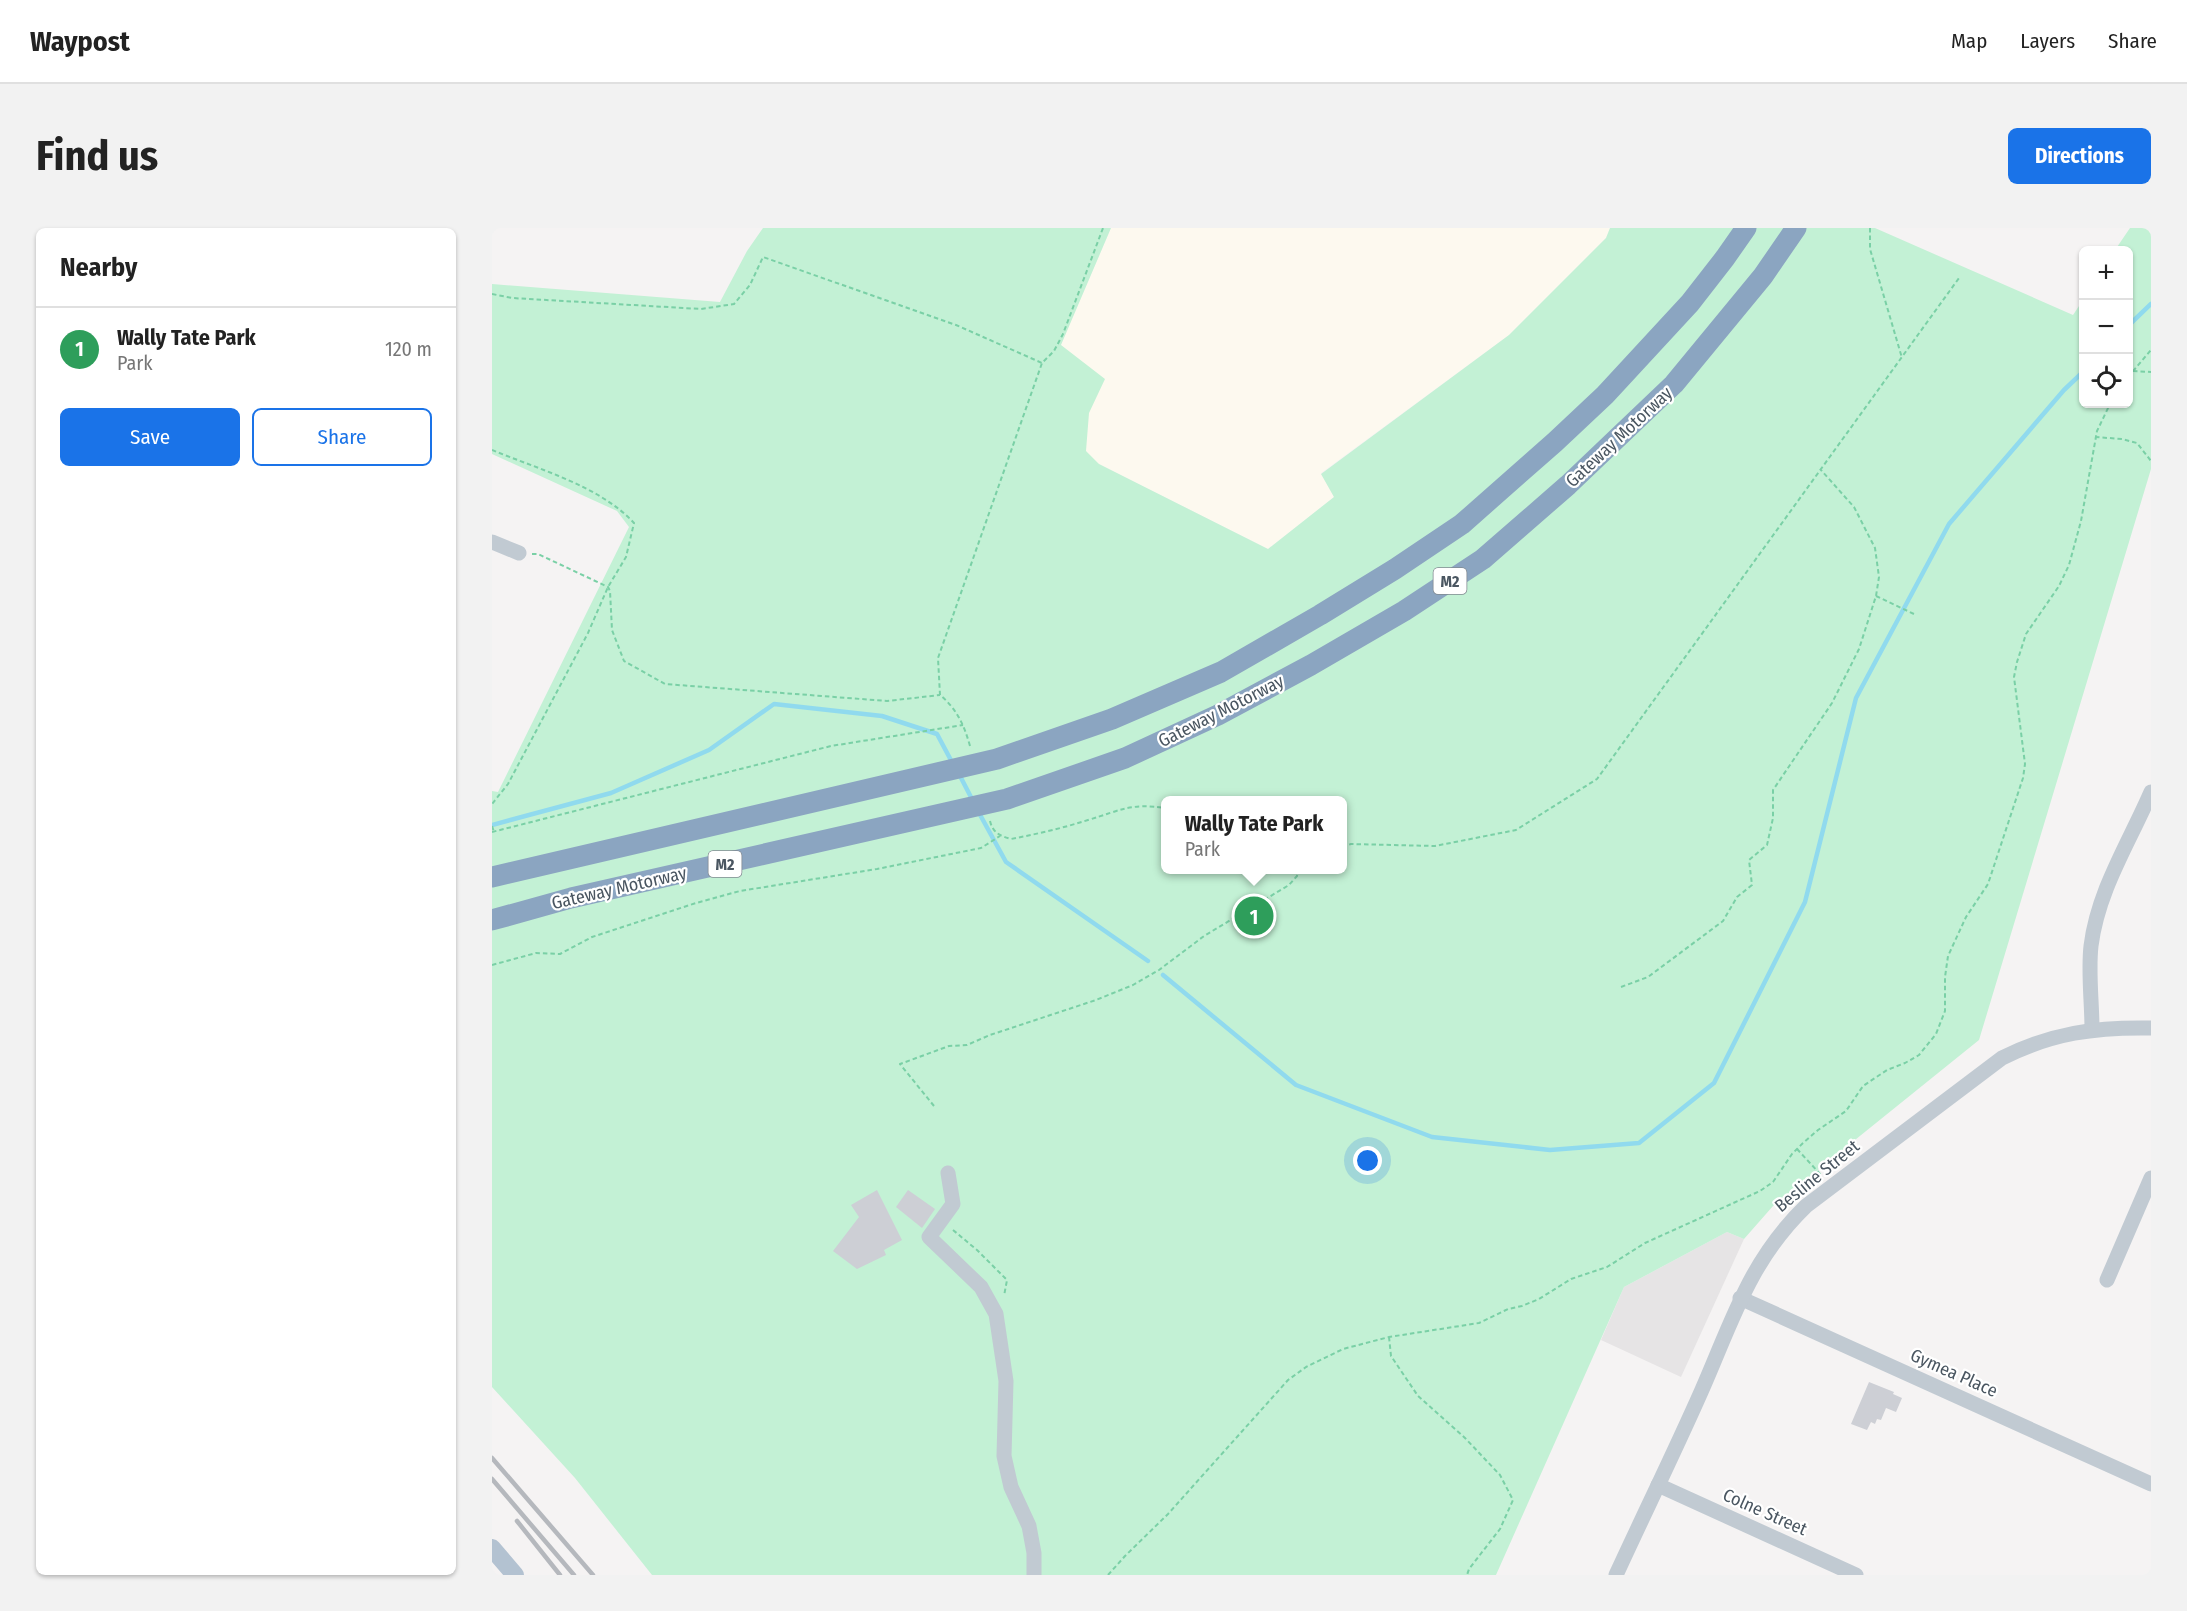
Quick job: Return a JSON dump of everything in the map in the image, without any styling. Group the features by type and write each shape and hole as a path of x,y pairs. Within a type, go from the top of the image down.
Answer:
{"highway":[{"name":"Gateway Motorway","path":"492,877 997,759 1112,719 1221,672 1395,569 1462,524 1555,442 1605,394 1690,303 1746,228"},
{"name":"Gateway Motorway","path":"492,920 571,897 959,812 1007,799 1125,758 1218,715 1404,611 1483,559 1568,485 1674,384 1763,276 1796,228"}],"main road":[{"path":"492,1548 515,1575"}],"street":[{"path":"492,542 519,553"},
{"path":"2092,1029 2091,947 2099,910 2110,875 2147,811 2151,792"},
{"name":"Besline Street","path":"1616,1575 1702,1392 1740,1298 1785,1226 1806,1206 2002,1058 2029,1044 2092,1029 2117,1027 2151,1029"},
{"path":"948,1173 953,1204 929,1237 981,1287 996,1314 1006,1381 1004,1456 1011,1487 1029,1526 1034,1553 1034,1575"},
{"path":"2107,1280 2151,1178"},
{"name":"Gymea Place","path":"1740,1298 2151,1484"},
{"name":"Colne Street","path":"1658,1485 1856,1575"}],"path":[{"path":"953,706 940,694 938,658 1042,363 1054,351 1063,334 1103,228"},
{"path":"1870,228 1870,249 1902,358"},
{"path":"492,294 512,298 701,309 734,304 750,285 763,257 956,325 1042,363"},
{"path":"1347,845 1435,846 1516,830 1597,779 1959,278"},
{"path":"2133,371 2151,350"},
{"path":"2133,371 2151,372"},
{"path":"1108,1575 1168,1514 1288,1380 1306,1367 1344,1349 1389,1337 1472,1325 1508,1309 1522,1306 1539,1299 1571,1279 1607,1266 1645,1243 1760,1191 1779,1176 1797,1149 1818,1130 1846,1111 1863,1086 1873,1078 1918,1055 1936,1034 1945,1011 1945,977 1948,956 1966,917 1988,884 2023,778 2025,764 2014,677 2017,662 2026,634 2059,586 2069,565 2081,520 2095,437 2107,408"},
{"path":"2095,437 2122,439 2137,443 2151,461"},
{"path":"492,450 587,489 623,512 634,523 626,557 608,587 588,633 508,784 492,804"},
{"path":"1621,987 1648,977 1723,921 1737,897 1752,885 1749,860 1767,845 1773,818 1773,790 1832,703 1859,649 1876,596 1879,577 1875,548 1854,507 1821,470"},
{"path":"519,553 538,554 608,587 612,630 624,661 665,684 887,701 940,694"},
{"path":"1876,596 1914,614"},
{"path":"492,826 493,832 831,746 964,725"},
{"path":"492,965 536,953 560,954 592,937 740,891 877,869 981,848 1000,836"},
{"path":"934,1106 900,1064 949,1046 967,1045 1133,985 1158,970 1204,936 1289,885 1297,874"},
{"path":"1797,1149 1832,1186"},
{"path":"1389,1337 1390,1356 1418,1396 1465,1438 1500,1475 1513,1500 1500,1530 1468,1569 1467,1575"}],"shaded area":[{"path":"1111,228 1610,228 1606,238 1509,335 1321,473 1334,497 1268,549 1025,427"},
{"path":"1727,1232 1744,1239 1681,1377 1601,1340 1624,1287"}],"green space":[{"path":"763,228 1111,228 1061,345 1105,379 1089,413 1086,451 1099,464 1268,549 1334,497 1321,474 1509,335 1606,238 1610,228 1875,228 2073,315 2079,306 2079,408 2133,408 2133,246 2118,246 2130,228 2151,228 2151,469 1979,1040 1773,1206 1744,1239 1727,1232 1624,1287 1496,1575 652,1575 575,1478 492,1387 492,791 498,792 629,527 617,511 492,454 492,284 720,302 747,251"}],"building":[{"path":"877,1190 902,1240 884,1250 886,1255 857,1269 833,1251 859,1217 851,1205"},
{"path":"908,1190 935,1209 922,1228 896,1207"},
{"path":"1869,1382 1894,1392 1893,1394 1902,1398 1896,1412 1886,1408 1881,1420 1877,1419 1875,1424 1871,1422 1867,1430 1851,1424"}],"waterway":[{"path":"2133,321 2151,304"},
{"path":"1163,975 1296,1085 1432,1137 1550,1150 1639,1143 1714,1083 1805,902 1856,698 1949,524 2064,390 2079,376"},
{"path":"492,825 611,793 709,750 774,704 882,716 937,734 953,764"},
{"path":"959,774 973,801"},
{"path":"978,811 1006,862 1148,961"}],"railway":[{"path":"492,1458 593,1575"},
{"path":"492,1479 574,1575"},
{"path":"517,1521 560,1575"}],"place":[{"name":"Wally Tate Park","path":"1254,916"}]}
